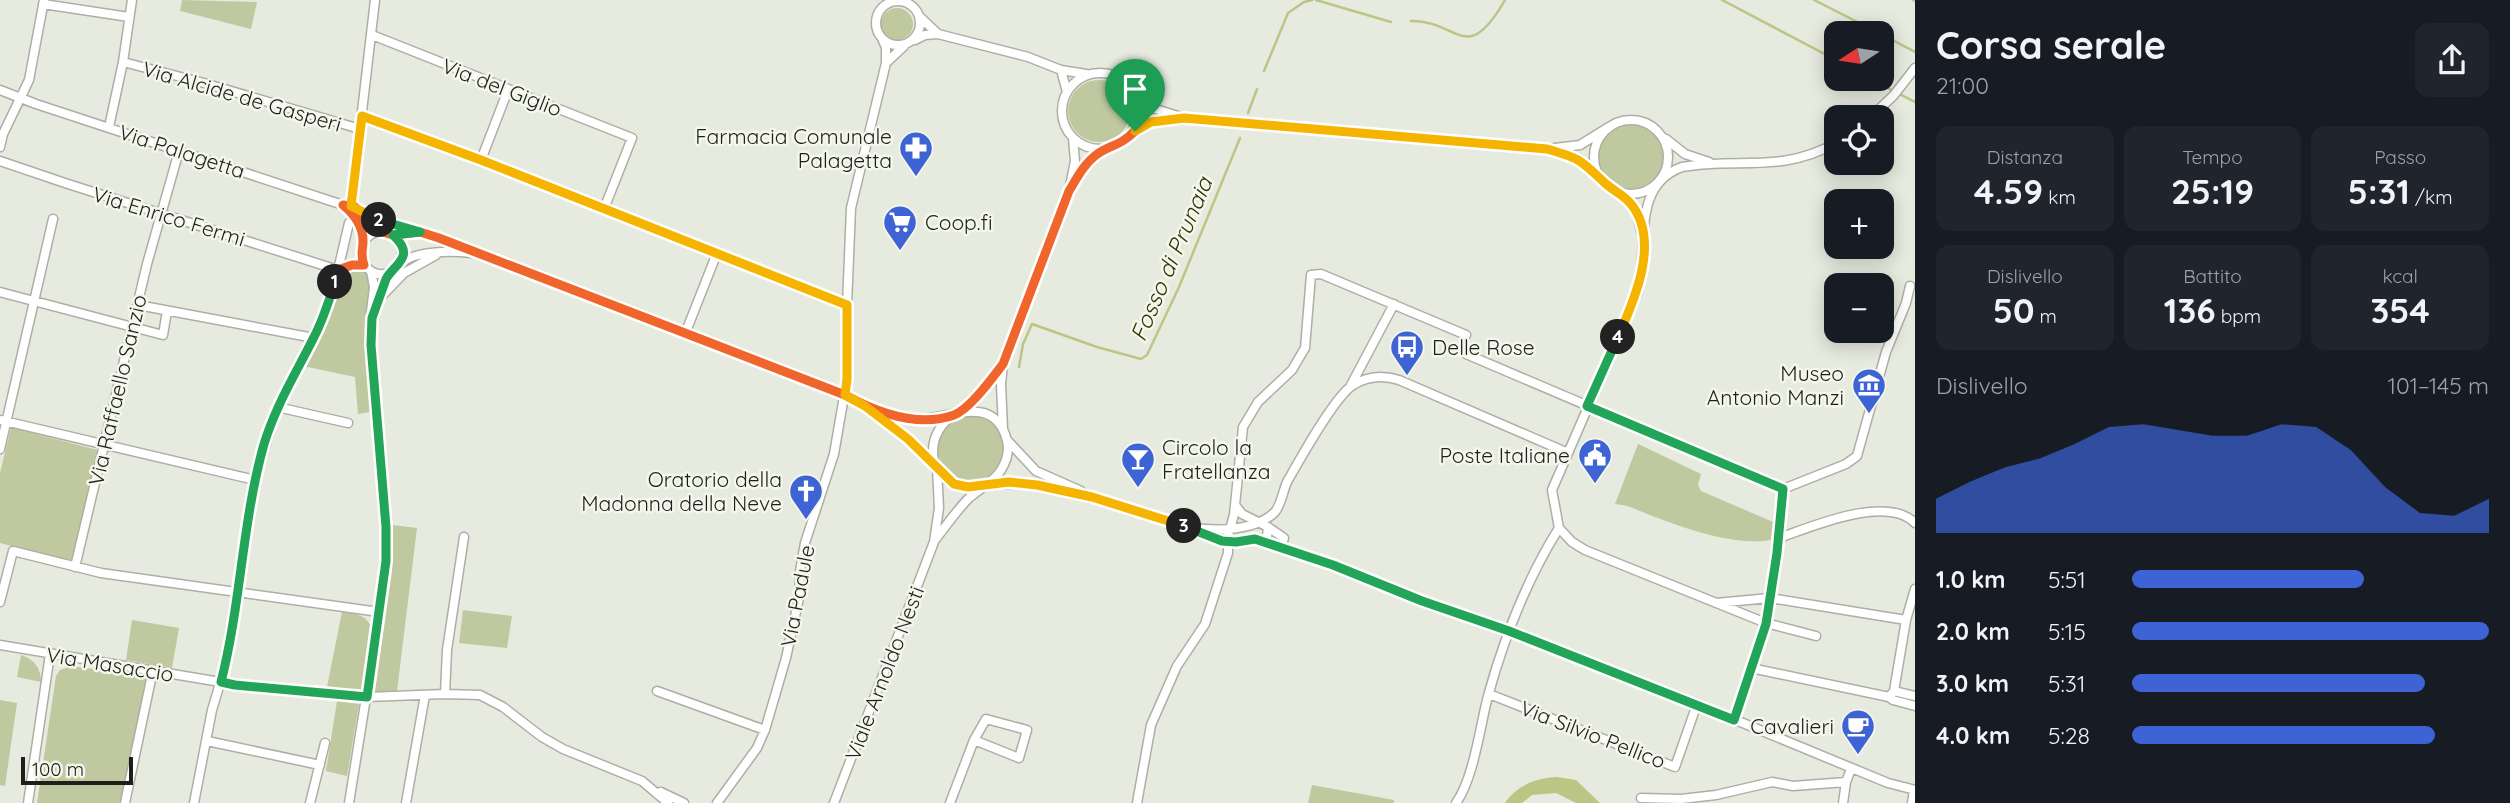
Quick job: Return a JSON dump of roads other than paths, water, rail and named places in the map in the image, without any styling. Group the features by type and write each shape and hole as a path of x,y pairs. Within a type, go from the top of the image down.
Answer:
{"street":[{"path":"109,127 123,62 132,0"},
{"path":"364,242 358,220 350,206 375,0"},
{"path":"886,62 886,47 876,20 878,13 887,4 893,1 906,2 938,34"},
{"path":"0,147 2,135 33,66 44,2 129,17"},
{"path":"886,62 920,30 920,17"},
{"path":"881,38 892,45 938,34 1028,57 1060,69 1089,74"},
{"name":"Via del Giglio","path":"372,35 632,138 604,209"},
{"name":"Via Alcide de Gasperi","path":"123,62 360,129"},
{"name":"Via Padule","path":"718,803 757,748 765,730 786,658 799,598 801,559 834,454 847,379 851,208 886,62"},
{"path":"1884,105 1915,68"},
{"path":"1060,69 1067,92"},
{"path":"1110,149 1091,149 1073,138 1064,124 1062,108 1067,92 1078,80 1089,74 1101,72 1118,77 1146,106 1184,118"},
{"name":"Via Palagetta","path":"0,90 20,99 350,206 378,220 420,232 845,395 865,406 908,439 954,484 968,487 1024,483 1092,497 1229,542"},
{"path":"481,160 508,90"},
{"path":"1130,135 1138,116 1136,97"},
{"path":"362,116 481,160 847,305"},
{"path":"1069,191 1092,158 1119,145 1136,129 1151,122 1184,118 1547,149 1580,145 1609,127 1627,120 1640,121 1651,125 1675,149 1685,155 1723,164"},
{"path":"1609,127 1599,139 1594,161 1597,170 1610,187 1628,194 1651,188 1673,170 1682,167 1780,162 1824,148"},
{"path":"1659,132 1665,142 1668,162 1646,203 1642,275 1637,294 1566,452 1552,490 1559,528 1572,542 1585,550 1766,624 1816,636"},
{"path":"936,465 933,450 935,436 942,424 991,381 1003,364 1069,191 1075,161 1073,138"},
{"path":"1547,149 1579,159 1626,199 1636,211 1644,247"},
{"name":"Via Raffaello Sanzio","path":"75,567 160,213 179,150"},
{"name":"Via Enrico Fermi","path":"0,161 338,270"},
{"name":"Via Palagetta","path":"350,206 382,232 393,235 420,232"},
{"path":"0,449 4,421 36,300 53,219"},
{"path":"194,803 221,682 255,480 277,407 324,314 349,223"},
{"path":"349,803 386,561 386,527 371,345 374,282 361,252 364,242 371,235 382,232"},
{"path":"393,235 402,247 401,263"},
{"path":"379,299 404,273 441,252"},
{"name":"Via Palagetta","path":"389,273 401,263 423,255 441,252 478,254"},
{"path":"685,334 717,253"},
{"path":"338,270 352,265 380,274 389,273 372,318"},
{"path":"1137,803 1151,725 1177,666 1205,624 1225,563 1235,505 1240,441 1245,421 1263,396 1292,370 1305,348 1311,275 1321,274 1466,335"},
{"path":"1466,354 1783,489 1846,464 1857,456 1886,352 1910,286"},
{"path":"0,292 163,335 167,311"},
{"path":"1258,522 1276,511 1286,485 1307,448 1350,387 1394,304"},
{"path":"138,305 314,338"},
{"path":"1003,364 1003,429"},
{"path":"1350,387 1368,379 1390,377 1566,452"},
{"name":"Via Palagetta","path":"865,406 911,418 983,412 998,422 1007,440 1036,471 1092,497"},
{"path":"277,407 348,423"},
{"path":"4,421 255,480"},
{"path":"986,484 996,478 1004,466 1008,455 1007,440"},
{"name":"Viale Arnoldo Nesti","path":"834,803 933,542 939,508 936,465"},
{"name":"Viale Arnoldo Nesti","path":"933,542 959,509 986,484"},
{"path":"1734,720 1766,624 1779,538 1783,489"},
{"path":"1235,505 1242,514 1284,538 1280,549"},
{"path":"1779,538 1865,512 1888,512 1904,516 1915,523"},
{"name":"Via Palagetta","path":"1193,528 1230,530 1258,522"},
{"path":"1260,541 1267,537 1268,527"},
{"path":"1456,803 1465,789 1489,694 1509,631 1559,528"},
{"path":"445,694 447,650 464,537"},
{"path":"1229,542 1251,539 1260,541 1333,565 1422,601 1509,631 1697,704 1888,783 1914,790 1912,803"},
{"path":"0,602 13,551 75,567 379,612"},
{"path":"1915,589 1906,620 1892,694 1893,700 1915,706"},
{"path":"1714,603 1770,598 1906,620"},
{"name":"Via Masaccio","path":"0,645 235,685 367,697 473,694 487,697 563,749 632,775 652,788"},
{"path":"28,803 50,654"},
{"path":"1751,668 1915,696"},
{"path":"125,803 153,670"},
{"path":"214,707 222,694 235,685"},
{"path":"657,691 765,730"},
{"name":"Via Silvio Pellico","path":"1489,694 1675,766 1697,704"},
{"path":"406,803 425,695"},
{"path":"950,803 974,740 986,719 1027,730 1018,758 974,740"},
{"path":"207,741 320,765"},
{"path":"310,803 325,743"},
{"path":"1843,803 1851,768"},
{"path":"1640,798 1681,799 1716,795 1772,782 1793,786 1846,782"},
{"path":"652,788 668,803"},
{"path":"652,788 684,803"}],"waterway":[{"name":"Fosso di Prunaia","path":"1264,71 1288,13 1312,0"},
{"name":"Fosso di Prunaia","path":"1316,0 1391,22"},
{"name":"Fosso di Prunaia","path":"1411,21 1427,23 1461,36 1471,36 1480,32 1492,20 1505,0"},
{"path":"1722,0 1824,54"},
{"path":"1814,0 1855,21"},
{"path":"1894,41 1915,52"},
{"name":"Fosso di Prunaia","path":"1248,113 1257,89"},
{"path":"1893,91 1915,102"},
{"name":"Fosso di Prunaia","path":"1019,367 1023,344 1032,324 1141,359 1147,355 1179,287 1240,138"}],"place":[{"name":"Farmacia Comunale Palagetta","path":"916,178"},
{"name":"Coop.fi","path":"900,252"},
{"name":"Delle Rose","path":"1407,377"},
{"name":"Museo Antonio Manzi","path":"1869,415"},
{"name":"Poste Italiane","path":"1595,485"},
{"name":"Circolo la Fratellanza","path":"1138,489"},
{"name":"Oratorio della Madonna della Neve","path":"806,521"},
{"name":"Cavalieri","path":"1858,756"}]}
